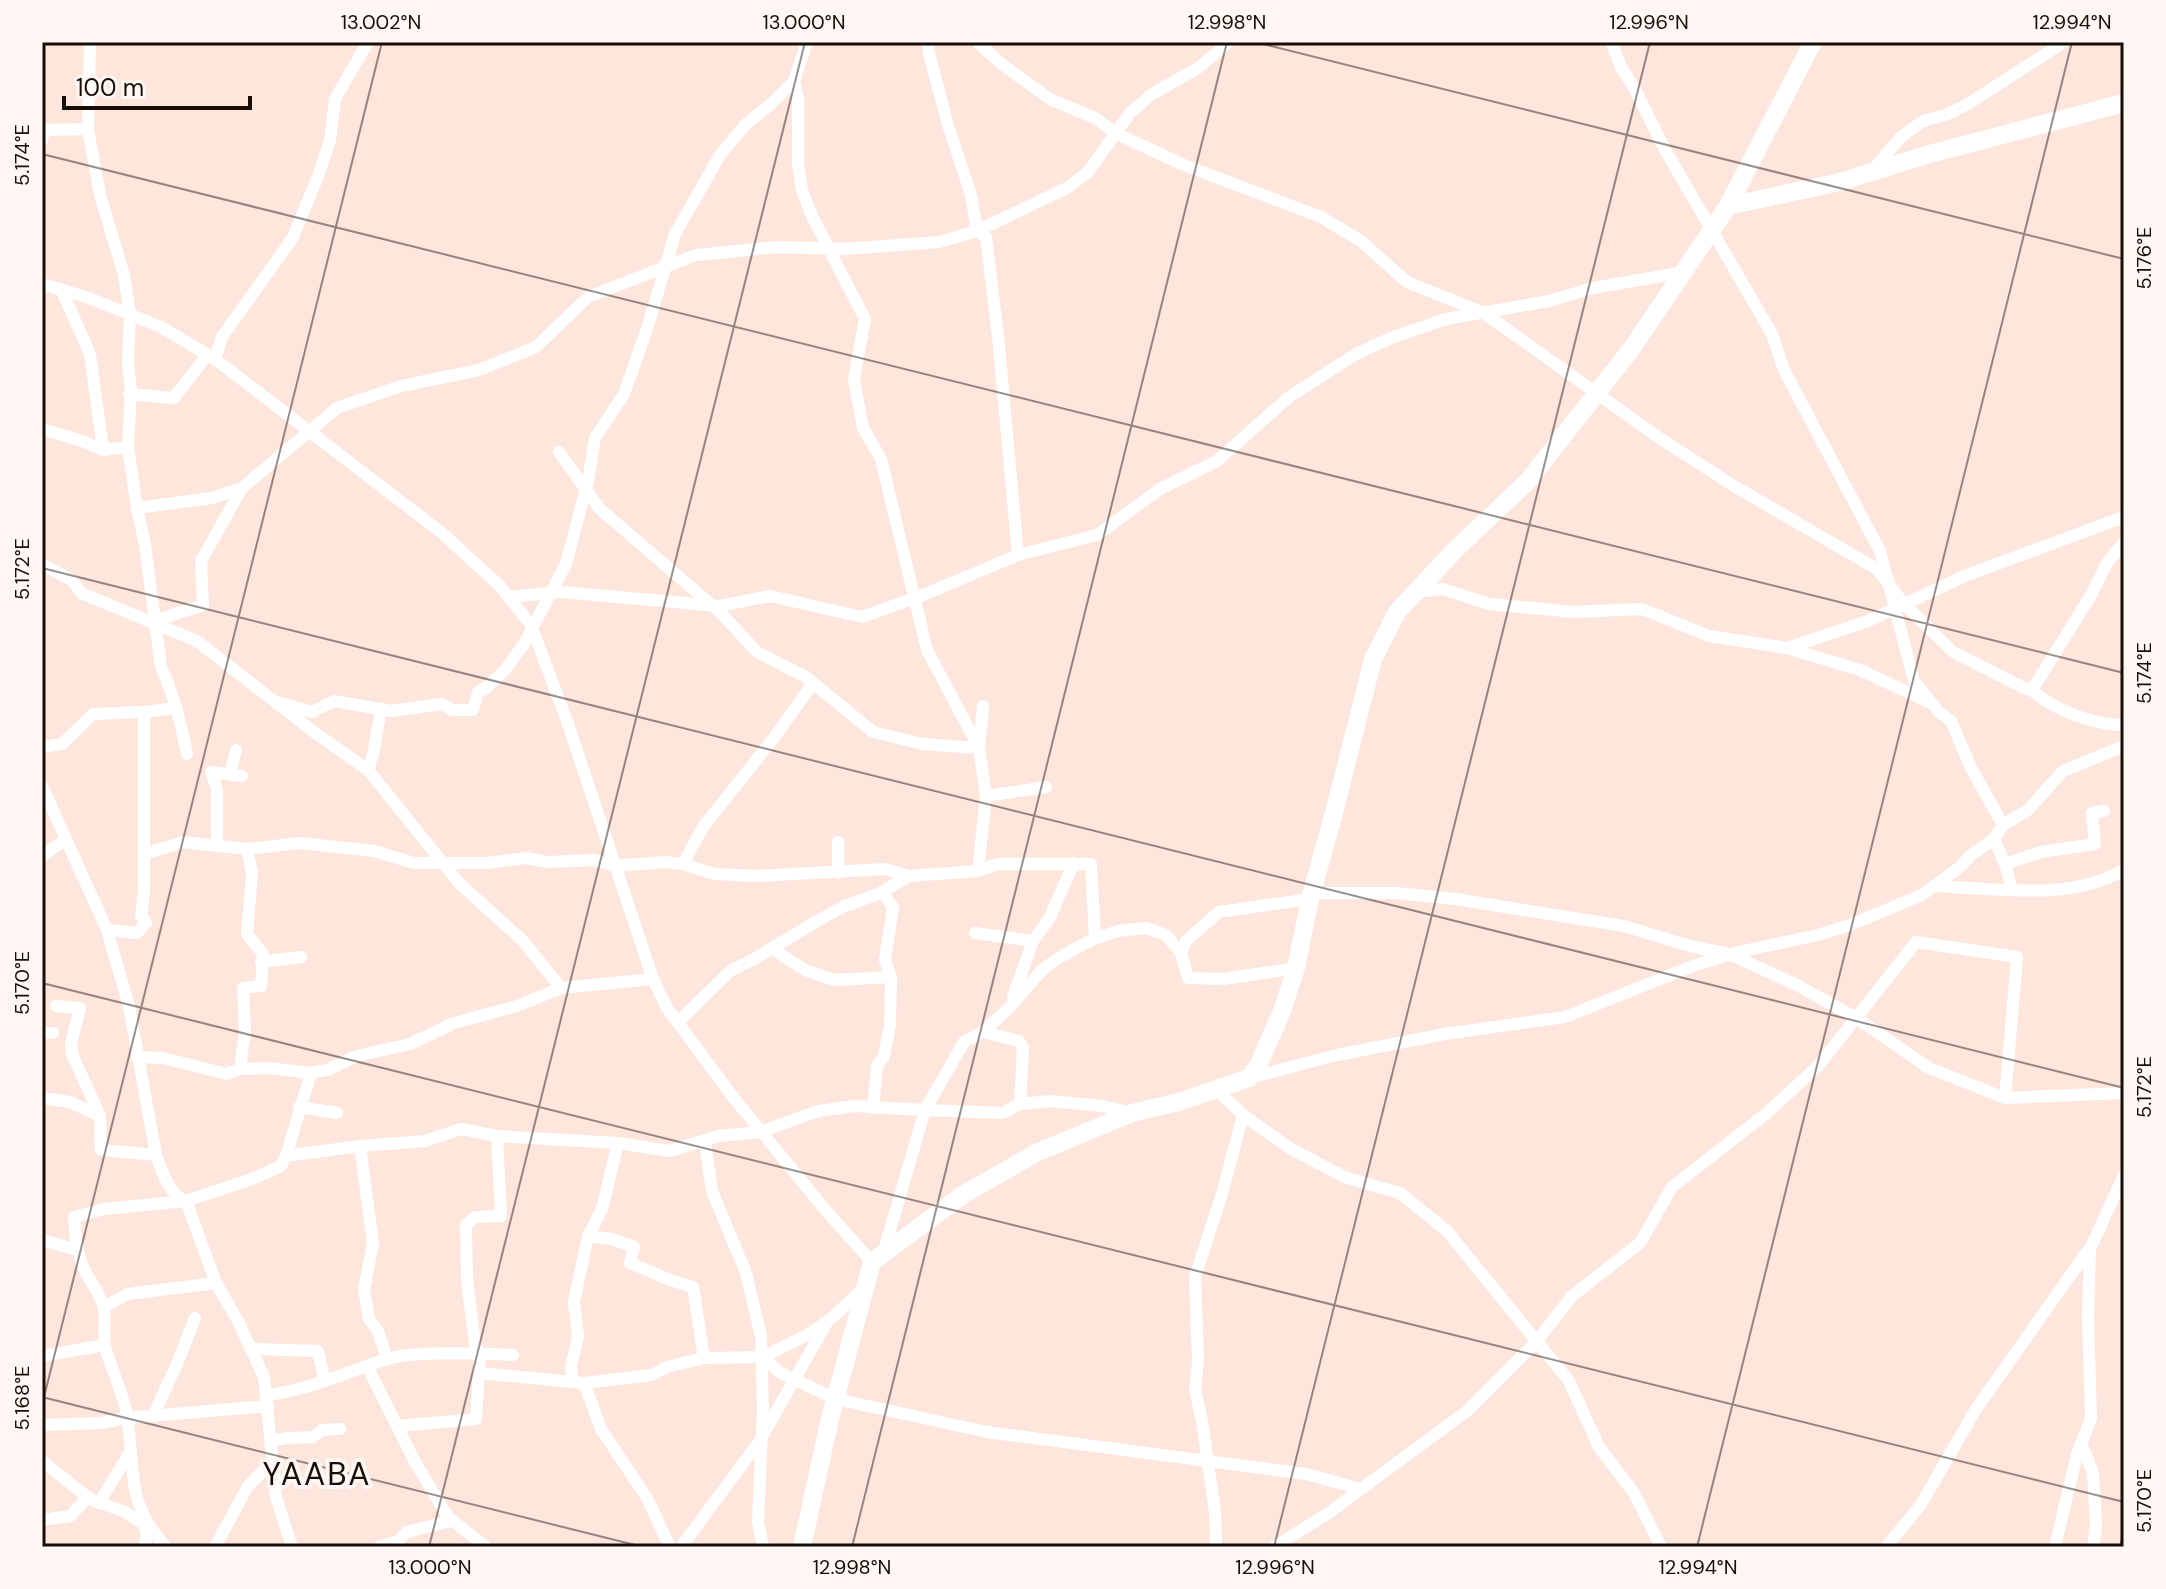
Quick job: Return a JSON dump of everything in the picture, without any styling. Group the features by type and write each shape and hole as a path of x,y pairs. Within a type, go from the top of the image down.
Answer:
{"street":[{"path":"90,42 88,129 100,195 124,275 130,314 128,447 161,667 170,685 187,754"},
{"path":"129,394 174,398 211,357 292,239 330,140 335,99 368,42"},
{"path":"277,702 312,712 334,701 391,711 442,704 452,710 473,710 478,692 505,670 533,631 566,564 586,488 595,438 624,394 675,234 720,155 746,124 794,81 807,42"},
{"path":"928,42 947,122 971,195 977,231 986,237 1018,555"},
{"path":"977,42 1050,99 1097,119 1115,133 1223,181 1266,194 1321,217 1361,241 1407,282 1484,313 1658,437 1734,486 1877,569 1899,606 1914,681 1939,712 1951,721 1971,768 2003,825"},
{"path":"154,621 203,605 201,561 242,488 337,408 401,386 479,370 536,347 588,297 696,255 778,247 829,249 939,242 977,231 1067,188 1088,172 1130,113 1152,94 1198,68 1229,42"},
{"path":"1611,42 1664,148 1772,334 1784,370 1880,551 1888,584"},
{"path":"1249,1078 1268,1047 1296,968 1311,896 1373,659 1397,612 1528,481 1632,348 1728,206 1813,42"},
{"path":"1871,172 1901,137 1923,121 1946,115 1968,104 2064,42"},
{"path":"794,81 798,98 798,164 802,190 865,319 854,379 863,428 881,459 927,650 979,748"},
{"path":"1728,206 1840,182 2124,103"},
{"path":"42,140 45,130 88,129"},
{"path":"509,597 551,593 626,596 712,605 770,596 862,617 1018,555 1097,535 1160,489 1217,461 1289,397 1356,354 1419,327 1684,272"},
{"path":"42,284 161,327 211,357 442,533 500,586 533,631 567,721 653,979 667,1008 760,1132 877,1258"},
{"path":"61,289 90,354 103,450"},
{"path":"42,429 103,450 128,447"},
{"path":"559,452 600,509 712,605 757,652 813,683 873,732 922,744 979,748"},
{"path":"137,508 212,498 242,488"},
{"path":"1787,648 1868,621 1967,575 2124,517"},
{"path":"2032,690 2091,595 2107,563 2124,542"},
{"path":"42,564 73,581 81,593 197,641 368,770 440,861 482,906 523,941 561,988"},
{"path":"1415,592 1443,589 1489,604 1573,612 1642,609 1709,636 1787,648 1860,670 1931,703"},
{"path":"1899,606 1953,652 2032,690 2044,701 2107,725 2124,725"},
{"path":"683,864 703,827 813,683"},
{"path":"978,871 986,796 979,748 983,706"},
{"path":"42,747 62,744 93,714 176,708"},
{"path":"368,770 381,709"},
{"path":"107,930 137,933 146,923 141,916 144,712"},
{"path":"877,1258 964,1194 1038,1152 1132,1113 1337,1055 1445,1034 1565,1017 1729,954 1850,925 1922,895 1994,839 2003,825 2028,810 2063,771 2124,746"},
{"path":"217,846 217,789 211,772 236,776 236,750"},
{"path":"42,786 107,930 129,1006 156,1155 165,1178 178,1198 186,1201 216,1283 264,1377 276,1497 292,1547"},
{"path":"986,796 1046,787"},
{"path":"2005,864 2041,852 2095,844 2092,813 2104,811"},
{"path":"1994,839 2012,889"},
{"path":"42,856 65,840"},
{"path":"144,854 183,842 247,849 300,843 374,851 414,863 487,863 526,858 547,862 595,860 614,866 665,862 714,874 757,876 885,869 909,876 978,871 998,864 1091,864 1095,939"},
{"path":"838,842 838,873"},
{"path":"240,1069 245,1030 243,988 261,986 263,954 247,934 252,873 247,849"},
{"path":"1008,1009 1029,959 1033,941 1049,919 1074,863"},
{"path":"1934,886 2081,888 2123,871"},
{"path":"678,1022 730,971 845,906 882,892 909,876"},
{"path":"873,1108 877,1066 884,1056 890,1025 891,977 885,960 893,907 882,892"},
{"path":"1181,953 1186,941 1219,912 1311,896 1397,893 1455,899 1624,926 1729,954 1797,985 1858,1019 1929,1068 2005,1098 2124,1093"},
{"path":"802,1547 864,1288 877,1258 925,1110 964,1042 983,1032 1042,970 1057,959 1118,931 1146,928 1166,935 1181,953 1188,978 1224,979 1296,968"},
{"path":"975,933 1033,941"},
{"path":"1274,1547 1294,1537 1467,1411 1537,1341 1572,1296 1640,1243 1672,1187 1767,1113 1819,1065 1916,942 2017,957 2005,1098"},
{"path":"771,948 805,970 834,980 891,977"},
{"path":"261,962 301,957"},
{"path":"137,1057 163,1058 227,1074 240,1069 269,1068 311,1073 327,1070 357,1056 410,1044 454,1023 517,1006 561,988 653,979"},
{"path":"56,1006 80,1008 71,1044 72,1054 100,1116 101,1150 156,1155"},
{"path":"983,1032 1019,1041 1023,1048 1020,1104"},
{"path":"144,1547 146,1526 139,1508 120,1386 105,1345 104,1307 78,1250 74,1217 104,1209 186,1201 281,1166 311,1073"},
{"path":"1216,1089 1243,1115 1291,1149 1347,1178 1400,1193 1447,1231 1569,1381 1599,1447 1634,1493 1661,1547"},
{"path":"42,1098 70,1102 100,1116"},
{"path":"286,1156 425,1141 461,1129 497,1136 618,1143 670,1151 705,1143 718,1136 760,1132 818,1111 854,1106 1003,1113 1020,1104 1066,1101 1132,1113"},
{"path":"299,1107 337,1113"},
{"path":"1216,1547 1215,1512 1195,1390 1198,1360 1195,1277 1243,1115"},
{"path":"398,1426 476,1419 480,1354 475,1346 467,1279 466,1225 475,1217 501,1216 497,1136"},
{"path":"618,1143 602,1209 588,1236 574,1302 578,1336 571,1367 601,1429 647,1498 670,1547"},
{"path":"705,1143 712,1191 750,1288 763,1357 758,1522 763,1547"},
{"path":"360,1146 373,1243 364,1290 369,1319 378,1331 389,1359"},
{"path":"1886,1547 1920,1506 1976,1409 2090,1249 2124,1175"},
{"path":"588,1236 612,1239 634,1247 630,1263 693,1287 704,1358"},
{"path":"42,1240 78,1250"},
{"path":"2055,1547 2063,1506 2091,1419 2090,1249"},
{"path":"104,1307 128,1294 216,1283"},
{"path":"479,1373 578,1382 652,1375 667,1367 704,1358 763,1357 811,1333 864,1288"},
{"path":"153,1416 195,1318"},
{"path":"681,1547 759,1442 829,1320"},
{"path":"42,1356 105,1345"},
{"path":"251,1349 318,1351 325,1381"},
{"path":"42,1425 101,1423 268,1400 389,1359 513,1355"},
{"path":"763,1357 779,1372 836,1399 987,1432 1306,1474 1361,1489"},
{"path":"368,1368 434,1496 451,1521 486,1547"},
{"path":"271,1441 313,1437 322,1430 340,1429"},
{"path":"2081,1443 2093,1473 2096,1525 2093,1547"},
{"path":"42,1520 70,1516 93,1500 130,1452"},
{"path":"42,1461 93,1500 125,1512 146,1526 166,1547"},
{"path":"215,1547 248,1486 272,1462"},
{"path":"42,1477 60,1476"},
{"path":"379,1547 398,1541 407,1532 451,1521"}],"district":[{"name":"YAABA","path":"317,1474"}]}
